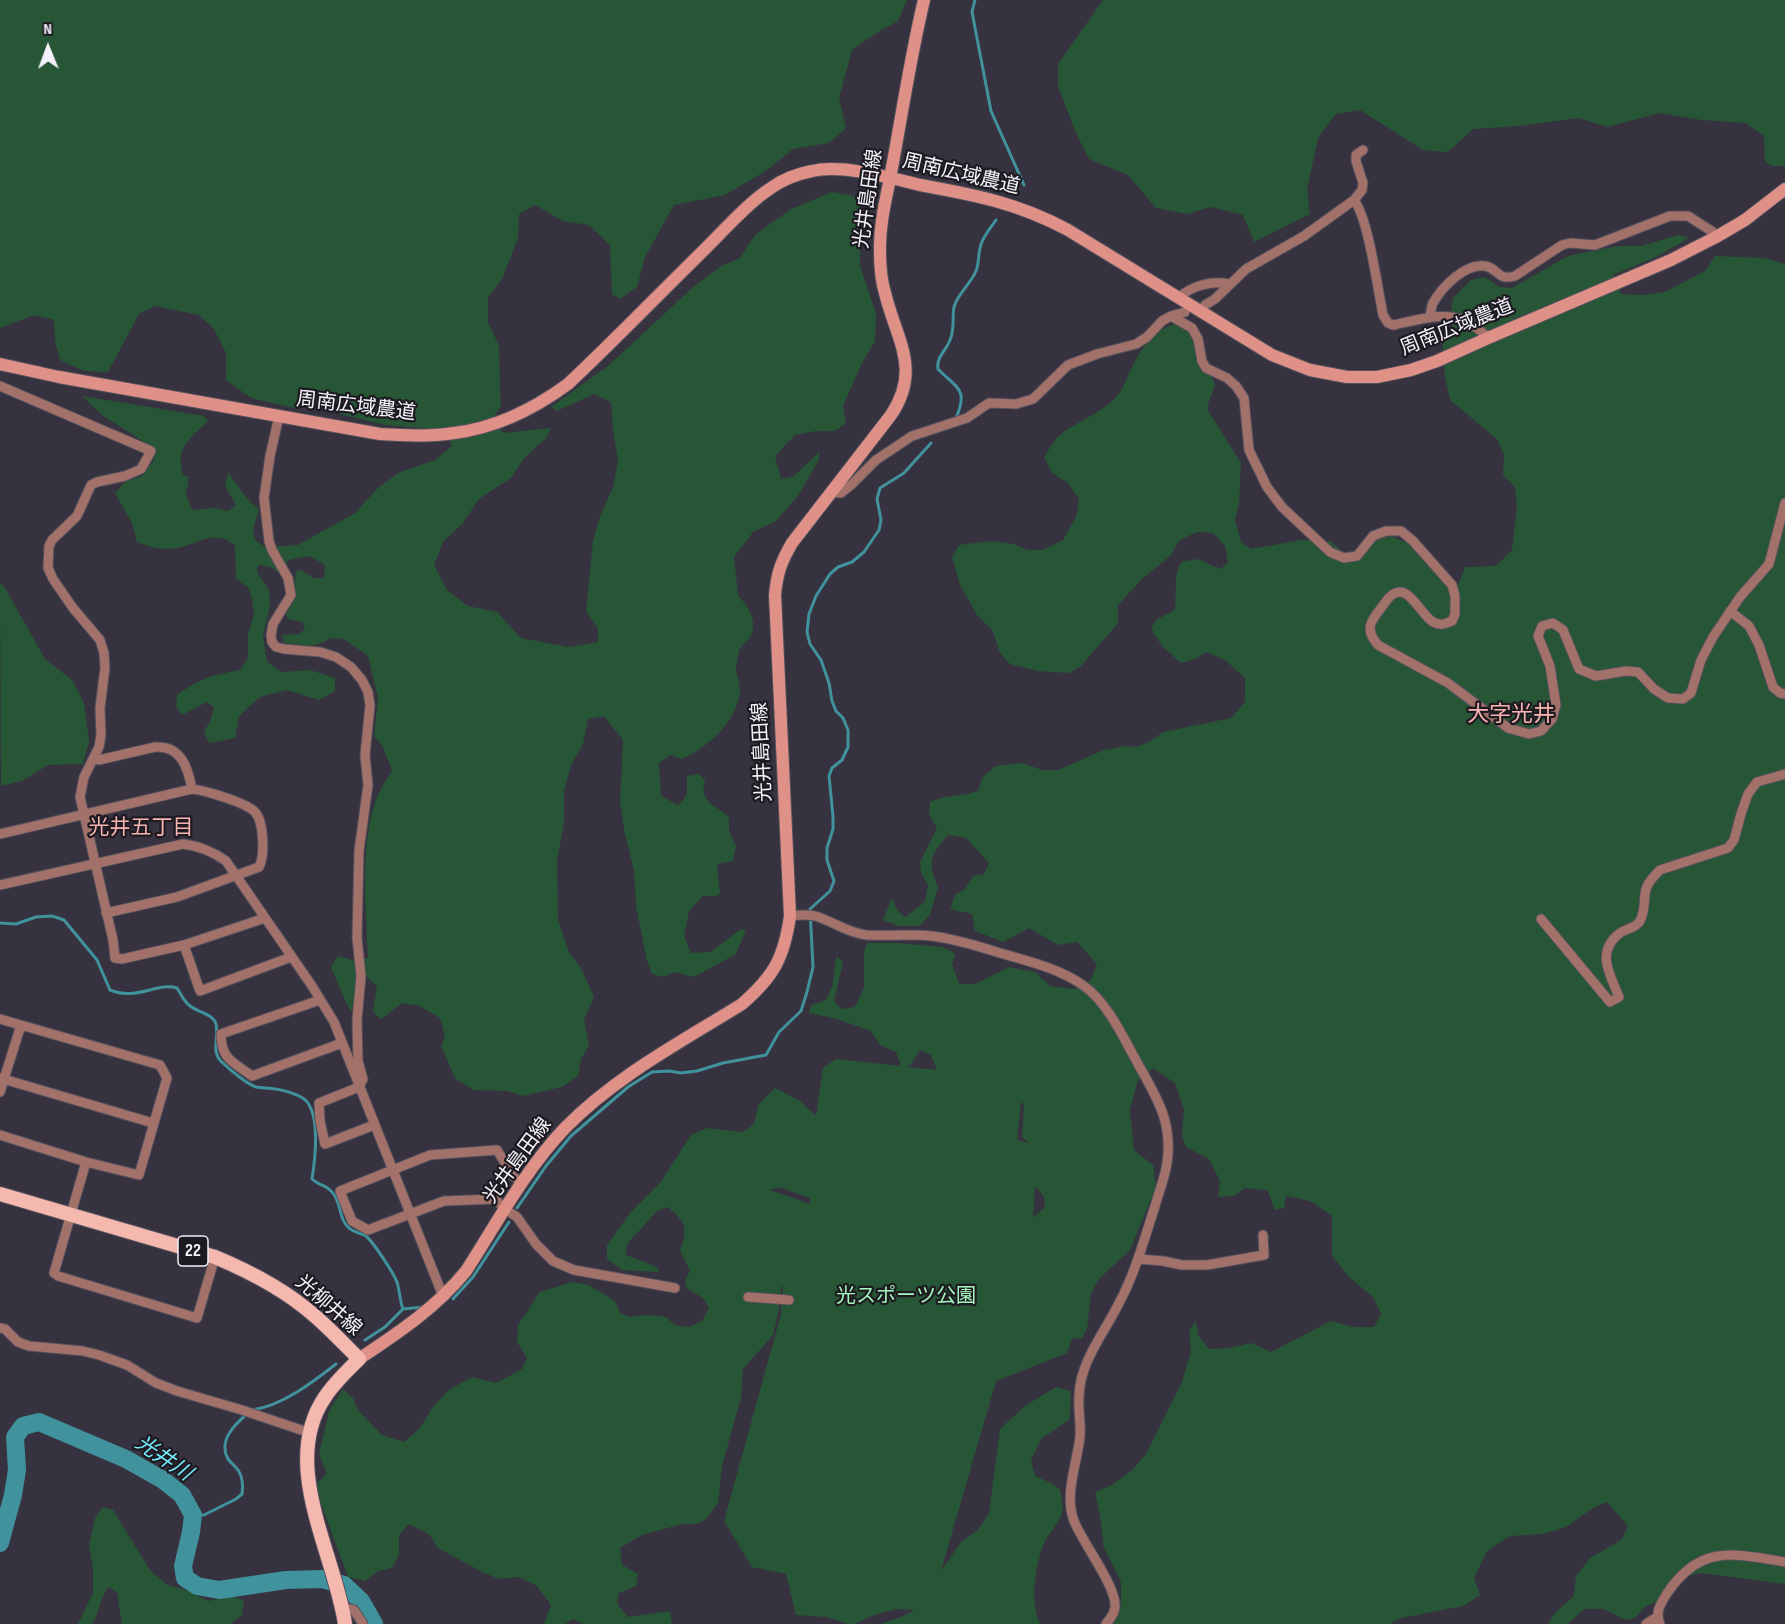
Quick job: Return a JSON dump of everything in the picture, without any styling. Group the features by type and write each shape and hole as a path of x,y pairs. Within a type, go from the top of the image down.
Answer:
{"main road":[{"name":"光柳井線","path":"0,1194 215,1257 262,1279 288,1295 314,1315 359,1359 325,1396 310,1433 307,1461 308,1487 313,1509 343,1607 345,1624"}],"street":[{"name":"光井島田線","path":"359,1359 426,1313 466,1271 533,1166 564,1129 620,1081 742,1004 770,976 786,944 790,916 776,579 781,561 808,520 832,492 899,402 905,382 902,344 885,294 881,272 880,228 915,37 924,0"},
{"path":"1205,305 1215,299 1246,269 1304,236 1354,200 1362,190 1363,183 1356,155 1363,150"},
{"name":"周南広域農道","path":"0,364 59,377 380,434 416,436 454,433 485,426 513,417 546,400 568,384 738,216 769,189 790,177 815,170 841,170 975,195 1042,216 1272,355 1310,370 1347,377 1377,377 1411,370 1437,361 1671,260 1745,220 1785,189"},
{"path":"1354,200 1359,206 1383,315 1388,323 1393,325 1430,317 1463,318 1481,330 1488,338"},
{"path":"1430,317 1434,302 1444,289 1461,273 1472,268 1484,266 1491,268 1500,276 1507,278 1515,276 1562,245 1570,243 1595,245 1670,216 1688,216 1713,232 1716,237"},
{"path":"1178,298 1210,282 1229,284"},
{"path":"832,492 841,493 876,460 912,436 967,418 989,403 1016,404 1033,399 1068,365 1097,354 1137,344 1147,338 1162,321 1185,312"},
{"path":"1171,316 1192,328 1198,339 1202,361 1206,368 1227,378 1244,398 1249,450 1267,487 1282,507 1330,552 1344,558 1357,556 1373,536 1386,531 1401,531 1413,541 1452,585 1455,596 1455,614 1452,621 1442,625 1433,622 1407,594 1399,592 1389,596 1370,624 1371,635 1378,645 1448,683 1508,728 1529,734 1541,731 1552,719 1556,705 1554,684 1550,666 1538,636 1542,626 1552,623 1563,630 1579,669 1596,676 1626,671 1638,672 1654,689 1668,698 1683,699 1690,693 1701,660 1713,637 1730,611 1769,564 1785,503"},
{"path":"0,386 151,451 141,469 91,485 77,516 52,540 49,546 48,568 53,579 100,640 104,653 105,668 100,708 101,735 95,759 84,777 80,797 113,940 115,958 122,959 184,945 265,918"},
{"path":"279,416 268,465 264,498 269,541 288,578 291,595 273,624 272,642 276,647 320,652 336,657 351,667 362,680 368,692 370,705 365,754 368,785 359,851 357,938 361,976 357,1020 358,1061 363,1079 359,1087 319,1103 320,1121 325,1144 374,1125"},
{"path":"1730,611 1749,626 1759,645 1773,687 1785,694"},
{"path":"95,759 164,746 177,753 185,763 192,789"},
{"path":"1541,919 1610,1002 1619,997 1605,962 1607,951 1611,942 1621,932 1634,927 1639,922 1645,909 1645,891 1651,878 1660,870 1728,848 1734,840 1748,794 1757,782 1785,774"},
{"path":"0,834 192,789 217,795 253,810 260,819 262,861 259,867 177,897 106,913"},
{"path":"0,885 183,844 201,846 226,861 334,1022 443,1296"},
{"path":"790,916 806,914 816,916 846,930 865,934 932,936 962,942 1029,961 1066,975 1085,986 1102,1003 1153,1091 1166,1122 1169,1141 1167,1166 1138,1259 1119,1303 1092,1351 1080,1383 1078,1399 1080,1433 1071,1489 1071,1505 1074,1520 1103,1573 1116,1606 1106,1624"},
{"path":"184,945 200,991 291,957"},
{"path":"320,1000 221,1034 221,1047 226,1056 252,1076 342,1043"},
{"path":"0,1019 160,1065 167,1078 139,1175 86,1162 0,1135"},
{"path":"0,1092 2,1078 21,1025"},
{"path":"2,1078 153,1123"},
{"path":"522,1183 513,1176 497,1150 430,1155 340,1191 352,1221 368,1230 444,1201 495,1199 517,1217 536,1244 553,1261 574,1270 675,1288"},
{"path":"86,1162 54,1273 58,1276 197,1318 215,1257"},
{"path":"1138,1259 1182,1265 1264,1256 1263,1235"},
{"path":"748,1297 789,1300"},
{"path":"0,1328 5,1329 18,1342 29,1346 83,1351 99,1355 127,1365 156,1383 177,1391 310,1433"},
{"path":"1646,1624 1658,1621 1657,1609 1673,1585 1691,1566 1728,1554 1785,1562"},
{"path":"343,1607 354,1610 363,1624"}],"green space":[{"path":"0,0 907,0 898,21 852,50 839,98 846,128 829,143 793,149 764,172 725,195 674,205 645,257 637,287 620,299 612,294 610,245 589,225 563,221 535,205 519,214 518,238 502,279 488,298 488,322 499,346 501,406 492,419 503,433 551,428 546,438 524,458 511,478 479,499 462,524 443,542 434,565 447,590 468,606 497,612 521,638 568,647 598,642 598,628 586,612 593,541 600,516 613,487 618,461 611,402 594,394 557,411 551,407 608,366 692,288 721,266 740,258 755,235 791,209 832,192 854,196 863,212 860,266 876,314 875,341 861,365 843,406 846,423 835,431 816,431 795,435 775,456 781,479 794,476 820,451 818,461 798,496 776,521 753,532 734,557 738,596 749,609 753,626 750,637 739,651 736,669 740,692 733,714 711,741 692,754 682,759 671,755 659,763 661,796 678,805 687,795 687,776 699,774 705,780 703,793 709,802 729,817 729,831 736,846 733,861 717,864 720,894 703,896 689,911 684,936 691,953 710,952 741,929 746,930 736,954 694,977 674,972 664,977 652,974 647,961 636,906 634,870 620,802 623,740 604,716 588,719 583,744 571,765 564,791 564,823 557,860 558,920 569,952 582,970 594,997 584,1020 589,1045 581,1059 578,1076 562,1087 523,1096 507,1091 473,1090 455,1078 441,1046 445,1036 440,1018 420,1006 402,1003 381,1019 373,1012 377,986 367,977 355,985 352,1012 331,967 338,956 356,961 368,958 365,875 368,833 378,795 392,771 383,747 374,736 378,698 368,656 344,639 331,638 310,646 284,643 282,635 299,634 305,629 303,622 288,619 286,614 295,597 296,571 301,570 313,578 324,578 325,565 309,556 288,560 286,566 288,572 279,573 271,567 258,565 257,572 269,590 270,605 263,637 267,662 282,672 310,670 335,678 335,691 319,700 287,690 260,697 239,716 235,738 209,743 204,731 210,722 214,707 207,702 182,715 176,707 177,695 207,678 240,670 248,658 248,634 254,615 248,587 236,579 235,546 221,538 207,539 173,549 157,548 137,542 132,523 115,493 125,482 142,476 154,460 154,451 102,415 82,396 204,416 208,421 186,444 181,457 183,475 189,477 186,494 192,510 215,508 228,511 236,505 225,486 228,473 246,497 259,509 253,530 255,540 265,547 298,545 355,513 377,489 398,473 435,460 452,446 446,430 385,425 305,402 298,409 251,398 226,380 226,353 214,329 199,315 155,306 139,314 108,372 84,371 60,360 55,341 54,320 34,315 0,328"},
{"path":"1103,0 1785,0 1785,166 1772,166 1765,162 1764,136 1745,123 1702,120 1660,113 1607,127 1579,118 1473,129 1448,152 1423,150 1360,110 1336,114 1318,138 1307,190 1310,214 1254,242 1243,215 1211,207 1187,214 1156,208 1128,175 1089,159 1075,131 1058,86 1058,64"},
{"name":"光スポーツ公園","path":"1678,235 1689,238 1658,256 1613,275 1621,294 1643,295 1665,292 1705,271 1715,256 1764,258 1785,264 1785,1584 1701,1573 1673,1579 1656,1602 1646,1606 1635,1618 1625,1620 1604,1609 1584,1609 1568,1624 1548,1624 1554,1614 1574,1596 1576,1576 1590,1558 1621,1540 1628,1526 1607,1502 1593,1508 1566,1527 1543,1534 1510,1536 1487,1551 1474,1578 1480,1595 1463,1606 1401,1618 1390,1624 1113,1624 1121,1609 1121,1582 1104,1548 1095,1492 1112,1485 1132,1470 1146,1454 1182,1382 1191,1351 1189,1330 1196,1321 1198,1335 1209,1349 1229,1348 1251,1343 1271,1352 1331,1321 1353,1327 1374,1327 1381,1314 1373,1297 1348,1276 1332,1256 1332,1216 1310,1201 1286,1196 1284,1208 1275,1210 1267,1190 1244,1188 1235,1196 1218,1197 1220,1181 1209,1159 1186,1147 1182,1136 1184,1109 1175,1083 1153,1068 1138,1080 1130,1110 1134,1150 1153,1165 1156,1187 1130,1250 1098,1280 1091,1294 1087,1329 1082,1338 1072,1339 1067,1353 996,1381 941,1571 961,1542 978,1530 989,1513 1000,1429 1025,1406 1056,1387 1071,1391 1070,1419 1041,1439 1031,1460 1035,1476 1060,1489 1063,1504 1061,1517 1045,1541 1036,1571 1035,1605 1040,1624 881,1624 915,1610 896,1609 871,1616 855,1624 827,1617 796,1615 786,1574 752,1567 724,1521 781,1314 783,1285 773,1335 743,1369 741,1398 722,1466 718,1503 706,1519 697,1524 682,1524 642,1535 620,1548 622,1565 638,1574 636,1586 619,1593 617,1604 628,1617 670,1611 672,1624 583,1624 573,1619 565,1624 544,1624 551,1605 537,1586 519,1577 499,1579 482,1572 438,1548 429,1534 409,1524 399,1535 399,1555 392,1568 378,1571 365,1581 348,1577 321,1504 317,1483 327,1474 319,1454 329,1411 343,1389 353,1398 357,1409 382,1435 404,1442 420,1428 432,1408 449,1390 472,1377 496,1383 522,1369 527,1358 517,1342 518,1325 540,1292 572,1282 589,1285 615,1301 620,1313 629,1317 647,1315 666,1317 675,1325 689,1327 702,1321 709,1308 703,1298 686,1288 685,1280 690,1271 680,1251 684,1226 668,1207 657,1211 627,1244 626,1255 657,1267 659,1272 622,1270 607,1259 607,1245 630,1213 660,1183 691,1135 707,1128 743,1132 754,1124 758,1105 775,1088 800,1101 816,1116 823,1068 836,1059 901,1066 896,1052 880,1045 871,1031 837,1019 809,1013 811,1005 826,1000 833,984 836,956 843,962 834,1001 841,1009 855,1007 864,988 864,952 867,943 943,947 956,954 952,964 959,984 975,984 1009,967 1035,972 1050,986 1074,989 1091,980 1097,964 1077,942 1058,945 1029,928 1003,942 975,931 972,914 950,909 955,895 965,889 973,876 984,874 989,863 966,838 948,835 937,848 932,860 932,871 938,887 930,915 919,926 899,926 883,920 892,898 897,910 905,917 925,902 928,885 921,873 920,862 937,828 929,814 930,802 978,791 982,778 995,766 1022,763 1042,770 1058,770 1104,750 1125,746 1136,747 1149,742 1163,732 1231,718 1245,702 1245,678 1225,660 1206,652 1195,659 1181,663 1162,646 1151,629 1156,620 1175,610 1176,579 1181,562 1198,559 1220,569 1228,563 1225,546 1213,533 1197,532 1180,540 1170,556 1142,579 1118,605 1118,623 1081,666 1069,673 1038,671 1010,664 1000,653 993,631 977,615 960,585 952,557 959,545 991,541 1013,544 1028,550 1043,550 1063,540 1076,517 1079,499 1068,483 1052,473 1044,457 1060,435 1102,409 1116,397 1150,340 1168,326 1176,324 1191,334 1199,366 1212,377 1215,385 1207,409 1241,463 1239,503 1235,520 1241,542 1251,549 1301,540 1330,541 1355,561 1378,540 1390,536 1408,543 1449,589 1458,586 1465,567 1496,566 1512,550 1517,507 1515,487 1503,475 1504,455 1497,439 1450,400 1445,377 1442,336 1453,327 1451,311 1453,298 1471,280 1485,277 1499,287 1512,288 1568,256 1618,246 1641,246","holes":["920,1050 931,1055 937,1070 906,1067 910,1066","1021,1101 1024,1105 1022,1137 1029,1143 1017,1140","1035,1186 1044,1197 1045,1207 1033,1218","779,1187 810,1198 810,1204 770,1190"]},
{"path":"0,583 4,586 45,659 73,681 84,703 89,741 83,764 48,765 22,781 1,786"},
{"path":"103,1507 113,1510 150,1570 167,1585 183,1589 208,1601 234,1596 244,1601 242,1615 230,1624 122,1624 117,1593 109,1587 92,1624 78,1624 93,1593 93,1568 89,1545 95,1518"}],"waterway":[{"path":"975,0 972,12 991,111 1024,185"},
{"path":"956,418 960,408 961,394 959,389 938,369 938,361 952,336 953,311 956,302 976,271 981,244 996,220"},
{"path":"517,1208 546,1166 571,1136 628,1087 652,1072 697,1071 723,1063 766,1055 779,1032 801,1011 813,967 810,909 830,891 834,881 827,860 827,848 833,829 829,776 832,768 842,760 848,747 848,730 832,701 821,660 810,644 807,632 809,614 816,596 830,574 838,567 852,562 864,552 879,530 881,520 877,499 880,488 904,473 931,443"},
{"path":"0,923 16,924 36,917 52,916 64,920 97,960 110,990 120,993 138,993 162,987 177,988 188,1004 209,1015 216,1024 217,1055 230,1069 256,1087 288,1092 301,1097 308,1103 312,1111 316,1135 312,1179 331,1191 349,1228 366,1236 379,1252 397,1282 403,1309"},
{"path":"453,1299 473,1277 509,1222"},
{"path":"365,1340 385,1327 403,1309 424,1307"},
{"path":"252,1410 275,1404 286,1398 336,1364"},
{"path":"193,1515 204,1515 242,1494 241,1476 228,1459 225,1446 233,1428 247,1414"},
{"name":"光井川","path":"0,1543 17,1470 15,1437 23,1426 39,1422 126,1459 163,1480 182,1495 193,1515 183,1566 185,1578 197,1586 219,1590 286,1580 322,1579 344,1585 361,1601 374,1624"}],"district":[{"name":"大字光井","path":"1511,715"},
{"name":"光井五丁目","path":"141,829"}]}
